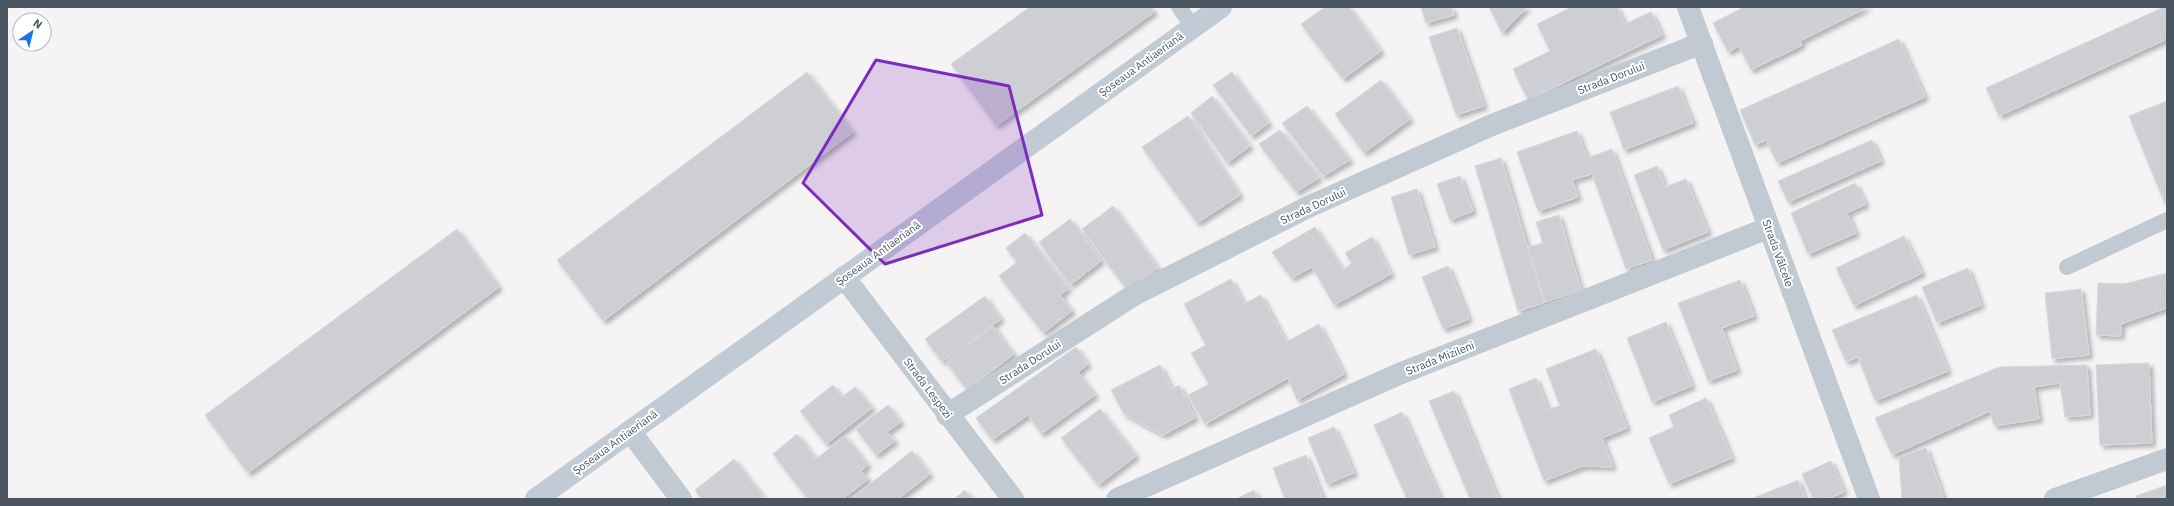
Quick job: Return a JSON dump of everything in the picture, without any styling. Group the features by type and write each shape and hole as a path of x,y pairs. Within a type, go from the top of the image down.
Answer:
{"main road":[{"name":"Șoseaua Antiaeriană","path":"536,499 1221,7"}],"street":[{"name":"Strada Vâlcele","path":"1688,7 1768,228 1869,499"},
{"name":"Strada Dorului","path":"948,415 1134,295 1308,207 1492,125 1702,43"},
{"name":"Strada Mizileni","path":"1117,499 1399,374 1768,228"},
{"name":"Strada Lespezi","path":"844,277 1013,499"},
{"path":"630,431 681,499"},
{"path":"2055,499 2167,459"}],"lane":[{"path":"1179,7 1193,27"},
{"path":"2066,267 2167,220"}],"highlighted area":[{"path":"876,60 1009,86 1042,215 885,264 803,183"}],"building":[{"path":"1030,7 1151,7 1154,12 996,126 951,64"},
{"path":"1325,7 1349,7 1381,51 1343,79 1301,24"},
{"path":"1421,7 1451,7 1454,15 1426,23"},
{"path":"1489,7 1527,7 1502,33"},
{"path":"1572,7 1617,7 1625,24 1651,12 1662,35 1528,100 1513,69 1550,51 1537,24"},
{"path":"1744,7 1868,7 1800,41 1802,45 1751,70 1739,46 1728,52 1713,23"},
{"path":"2164,7 2167,7 2167,39 1999,116 1986,88"},
{"path":"1457,28 1484,106 1456,115 1429,37"},
{"path":"1899,39 1925,97 1777,163 1766,140 1755,145 1740,110"},
{"path":"807,72 853,132 603,321 557,260"},
{"path":"1232,72 1269,123 1251,136 1213,85"},
{"path":"1381,80 1410,119 1364,153 1335,114"},
{"path":"1678,86 1693,123 1624,150 1610,112"},
{"path":"1212,96 1250,146 1227,163 1191,113"},
{"path":"2167,101 2167,203 2165,204 2129,116"},
{"path":"1307,106 1350,160 1323,176 1282,123"},
{"path":"1188,116 1240,195 1197,223 1142,147"},
{"path":"1280,130 1319,178 1296,192 1259,144"},
{"path":"1577,131 1587,158 1612,149 1652,260 1626,269 1592,174 1572,180 1578,197 1538,211 1517,152"},
{"path":"1872,140 1881,161 1788,202 1778,181"},
{"path":"1501,158 1544,303 1518,311 1475,166"},
{"path":"1657,166 1665,187 1686,179 1708,232 1663,250 1634,175"},
{"path":"1460,176 1473,211 1450,220 1437,184"},
{"path":"1855,183 1866,204 1847,213 1856,233 1808,254 1791,213"},
{"path":"1417,189 1435,247 1409,255 1391,197"},
{"path":"1113,206 1158,268 1127,290 1082,229"},
{"path":"1559,215 1581,290 1545,302 1528,247 1543,243 1536,222"},
{"path":"1070,219 1101,261 1070,285 1039,242"},
{"path":"1315,227 1343,270 1352,263 1345,253 1372,237 1391,274 1334,305 1312,267 1291,278 1272,252"},
{"path":"457,229 499,287 248,473 205,415"},
{"path":"1025,233 1068,289 1060,295 1072,311 1043,333 999,276 1017,262 1006,248"},
{"path":"1904,236 1922,273 1854,306 1836,268"},
{"path":"1448,266 1469,319 1443,329 1422,277"},
{"path":"1968,268 1981,305 1937,323 1922,287"},
{"path":"2167,273 2166,308 2121,324 2121,336 2096,335 2098,283 2124,284"},
{"path":"1231,279 1244,304 1261,295 1286,342 1319,324 1344,374 1297,400 1288,378 1205,424 1188,395 1209,384 1191,353 1206,345 1184,304"},
{"path":"1740,280 1754,316 1722,328 1737,370 1708,381 1678,303"},
{"path":"2081,289 2089,355 2052,359 2045,293"},
{"path":"1917,295 1948,371 1875,401 1858,357 1846,362 1832,330"},
{"path":"985,296 1001,319 942,362 925,339"},
{"path":"1666,322 1692,386 1652,402 1627,338"},
{"path":"993,326 1014,354 967,390 946,362"},
{"path":"1076,347 1088,364 1078,372 1095,395 1041,434 1028,415 992,440 976,418"},
{"path":"1596,349 1627,428 1602,438 1613,467 1583,466 1544,481 1509,389 1536,378 1548,409 1560,406 1546,369"},
{"path":"2149,363 2152,443 2100,445 2096,365"},
{"path":"1160,365 1172,389 1179,385 1195,418 1163,435 1124,414 1111,390"},
{"path":"2087,365 2090,415 2065,417 2060,383 2034,387 2039,419 1994,426 1990,411 1892,455 1875,418 1999,367"},
{"path":"833,385 842,397 855,387 872,408 826,444 800,411"},
{"path":"1454,391 1498,499 1470,499 1429,401"},
{"path":"1706,398 1732,458 1669,484 1649,438 1674,427 1669,415"},
{"path":"888,405 901,422 887,432 895,441 876,455 856,429"},
{"path":"1100,409 1136,456 1098,485 1061,438"},
{"path":"1402,412 1441,499 1407,499 1374,425"},
{"path":"1334,427 1354,473 1327,484 1308,438"},
{"path":"797,434 816,459 845,436 868,465 861,471 868,479 843,499 808,499 773,454"},
{"path":"1926,448 1944,499 1902,499 1899,457"},
{"path":"912,451 930,474 898,499 851,499"},
{"path":"1306,455 1323,499 1285,499 1273,468"},
{"path":"734,459 765,499 701,499 695,490"},
{"path":"1831,461 1844,492 1828,499 1813,499 1802,474"},
{"path":"1798,480 1805,499 1751,499"},
{"path":"2167,485 2167,499 2137,499 2136,496"},
{"path":"965,490 972,499 954,499"},
{"path":"1254,490 1258,499 1236,499"}]}
